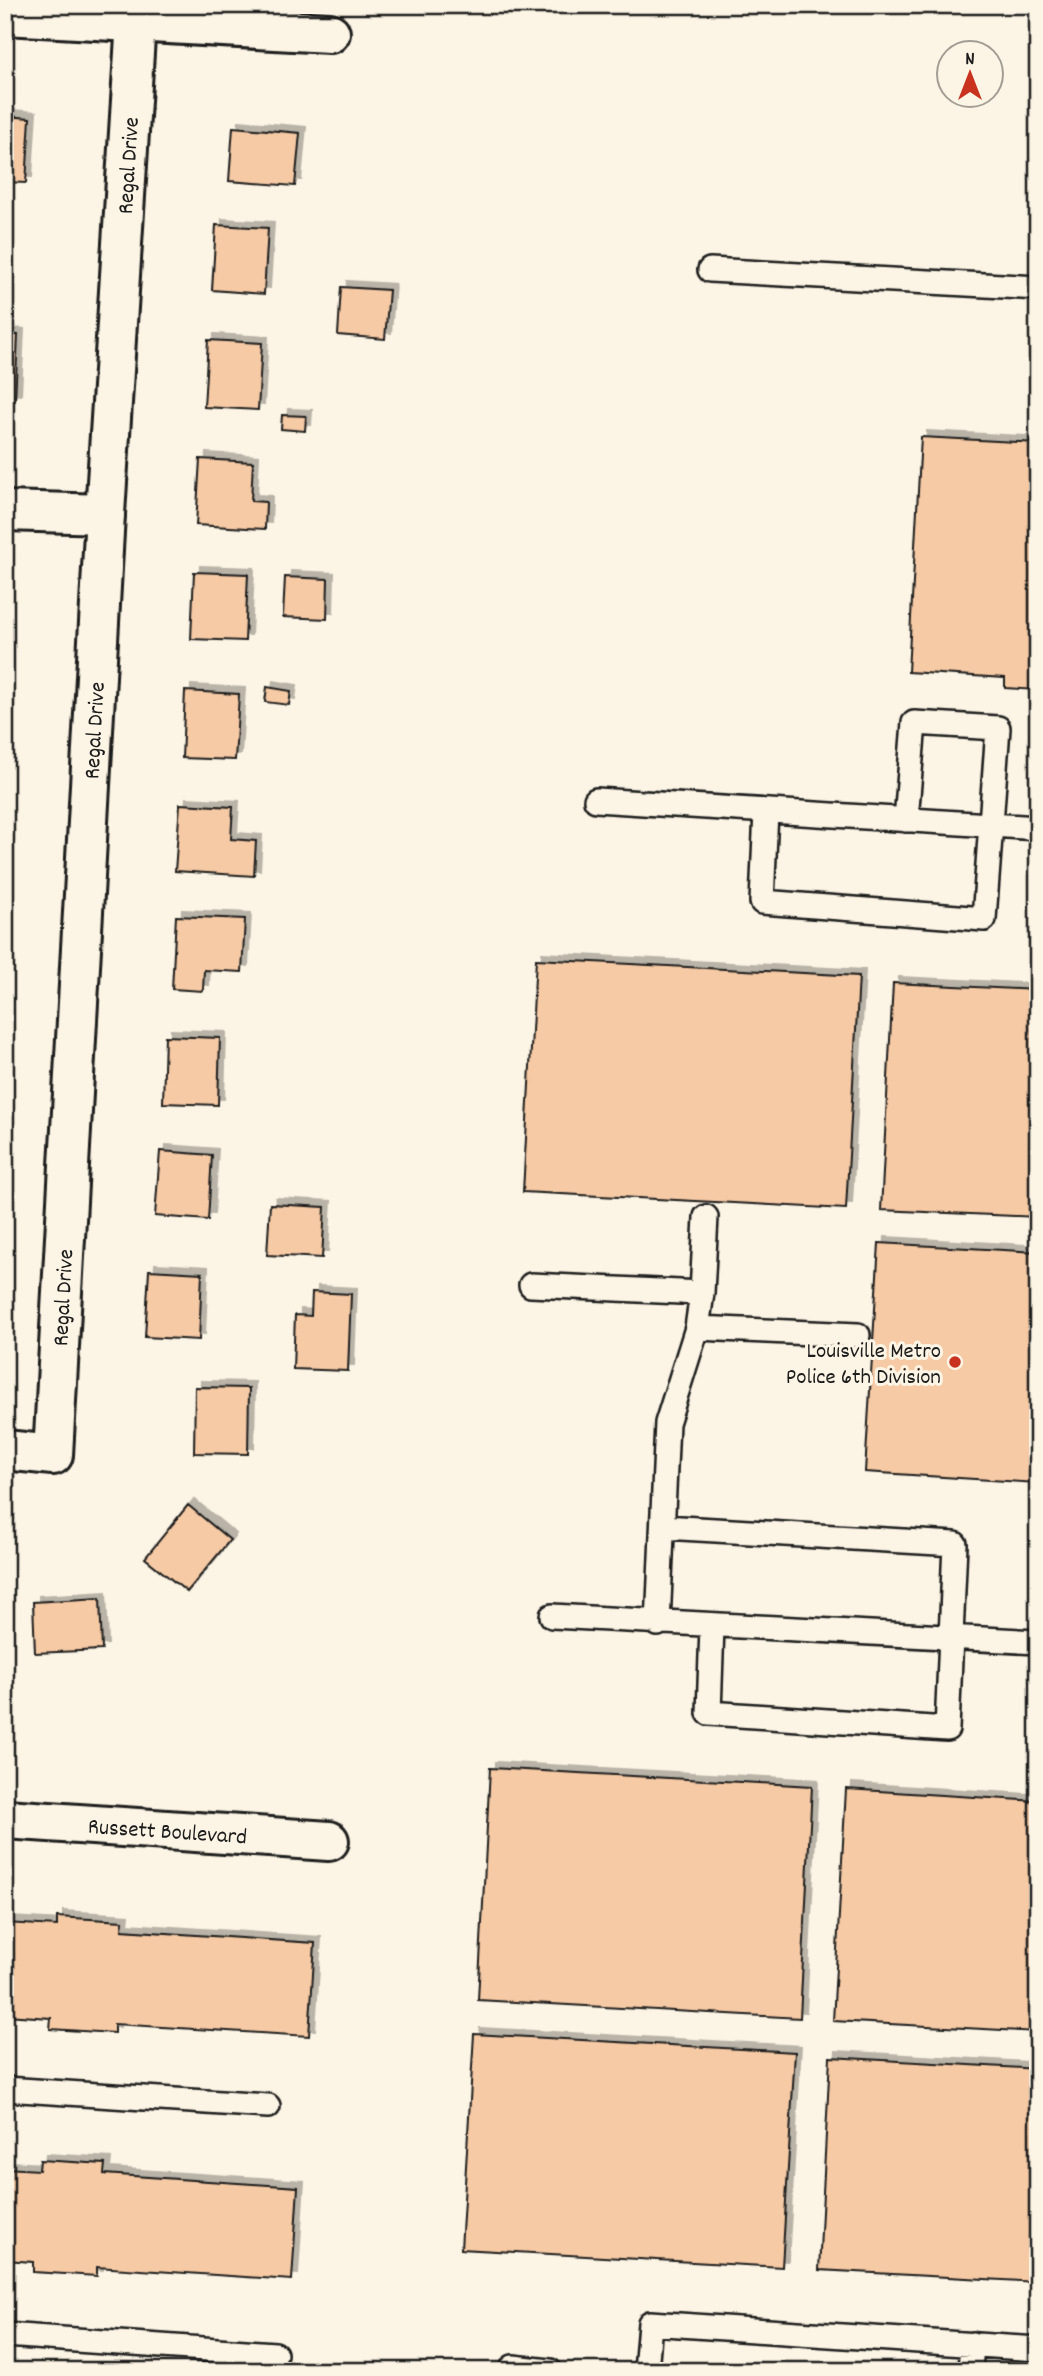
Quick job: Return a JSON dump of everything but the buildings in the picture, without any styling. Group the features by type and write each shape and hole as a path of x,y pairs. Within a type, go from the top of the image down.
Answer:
{"street":[{"path":"5,15 136,14 330,33"},
{"name":"Regal Drive","path":"5,1450 53,1455 105,514 136,14"},
{"path":"5,511 105,514"},
{"name":"Russett Boulevard","path":"5,1819 329,1841"}],"lane":[{"path":"710,270 1038,288"},
{"path":"766,811 762,902 984,919 998,728 914,723 906,820"},
{"path":"596,800 1038,828"},
{"path":"658,1624 667,1423 697,1328 702,1293 706,1217"},
{"path":"531,1285 702,1293"},
{"path":"697,1328 858,1335"},
{"path":"663,1527 955,1544 947,1729 709,1713 712,1626"},
{"path":"552,1616 658,1624 1038,1643"},
{"path":"5,2089 268,2106"},
{"path":"646,2371 650,2323 1038,2349"},
{"path":"5,2335 275,2354"},
{"path":"970,2371 972,2344"},
{"path":"513,2371 513,2368 550,2371"}],"place":[{"name":"Louisville Metro Police 6th Division","path":"955,1362"}]}
